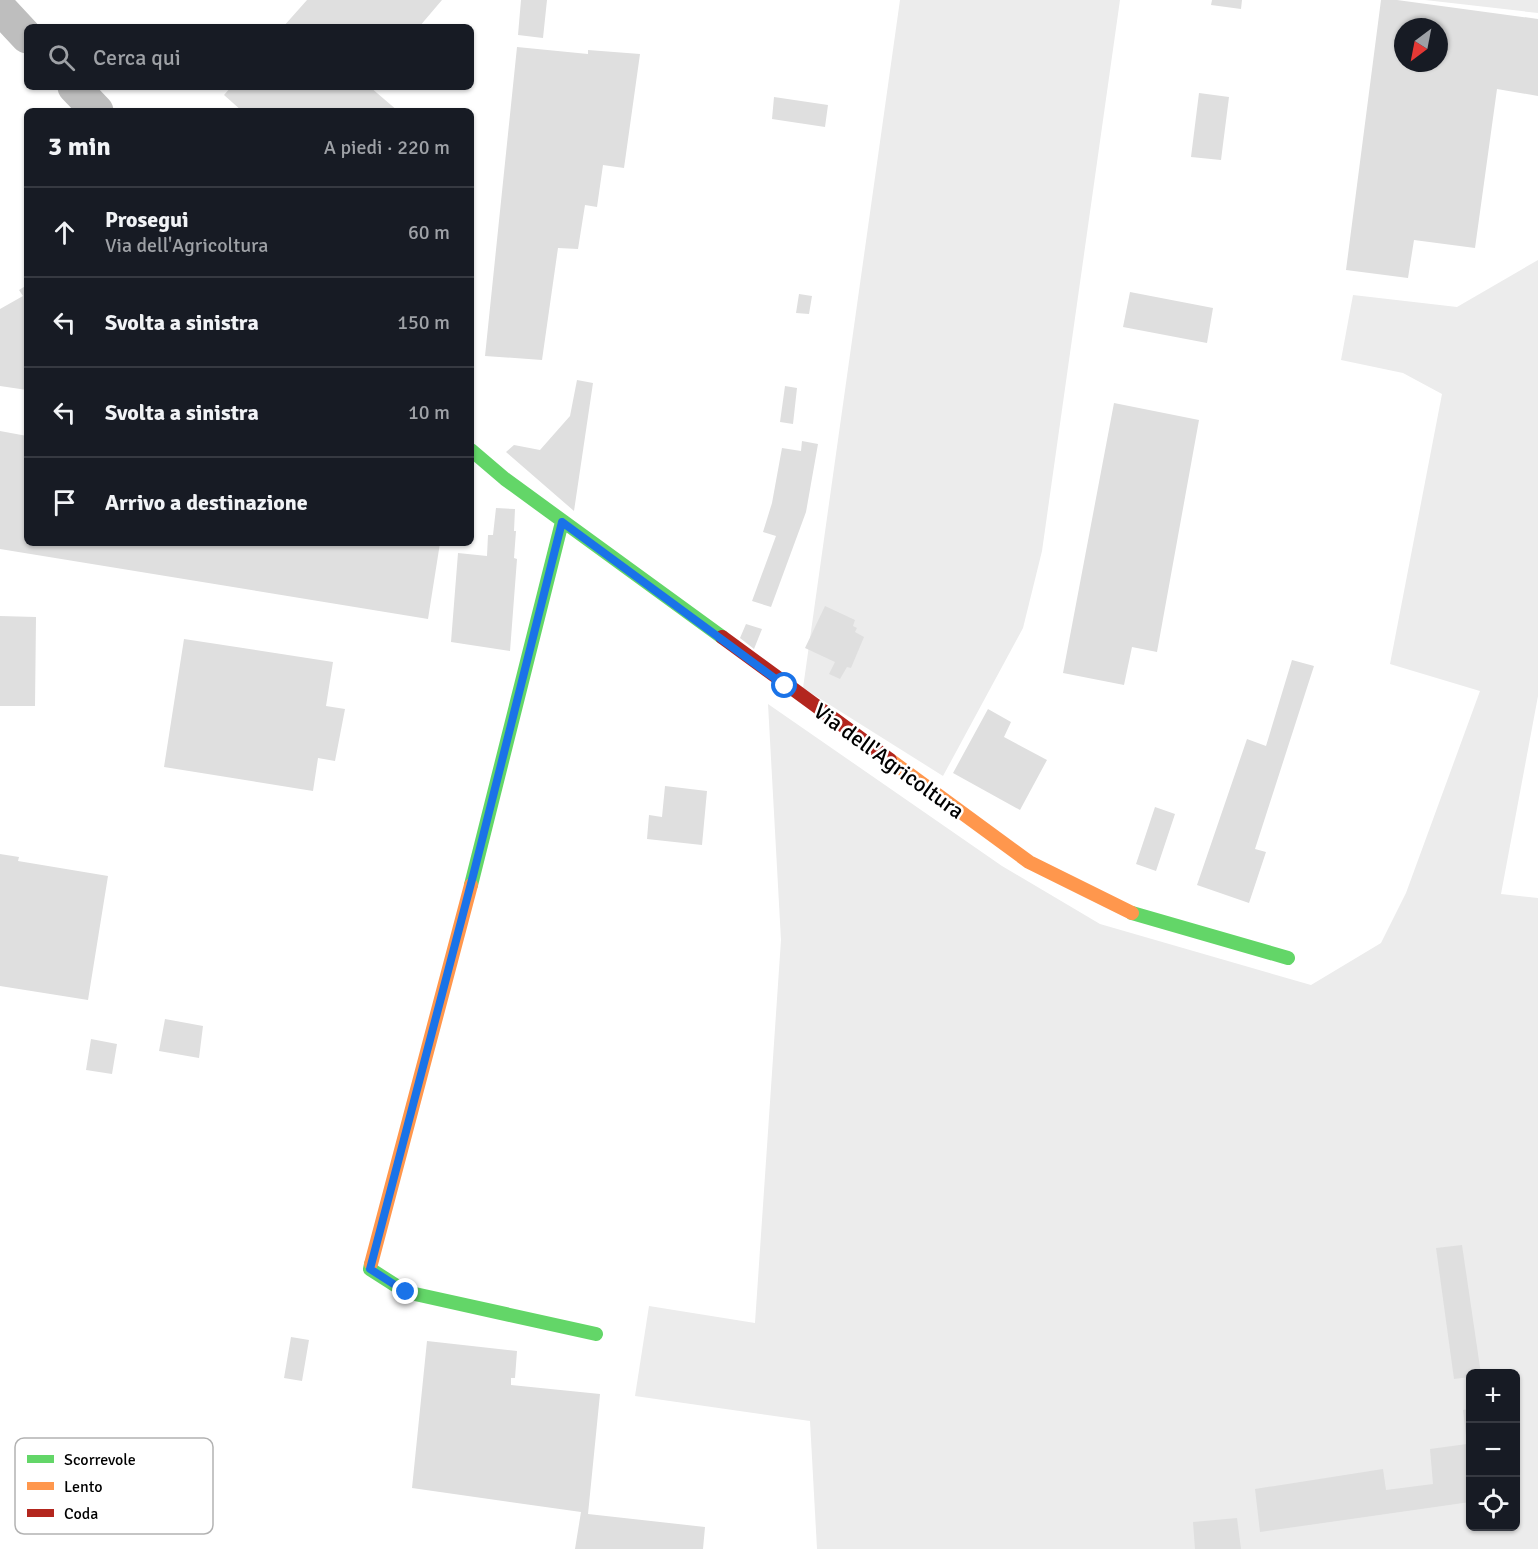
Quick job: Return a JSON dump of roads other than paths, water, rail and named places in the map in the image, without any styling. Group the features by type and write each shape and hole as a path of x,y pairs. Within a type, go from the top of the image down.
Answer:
{"street":[{"path":"0,8 24,34"},
{"path":"77,90 94,108"},
{"name":"Via dell'Agricoltura","path":"474,453 562,522 1029,862 1130,912 1288,958"},
{"path":"562,522 474,872 370,1269 406,1292 596,1334"}]}
